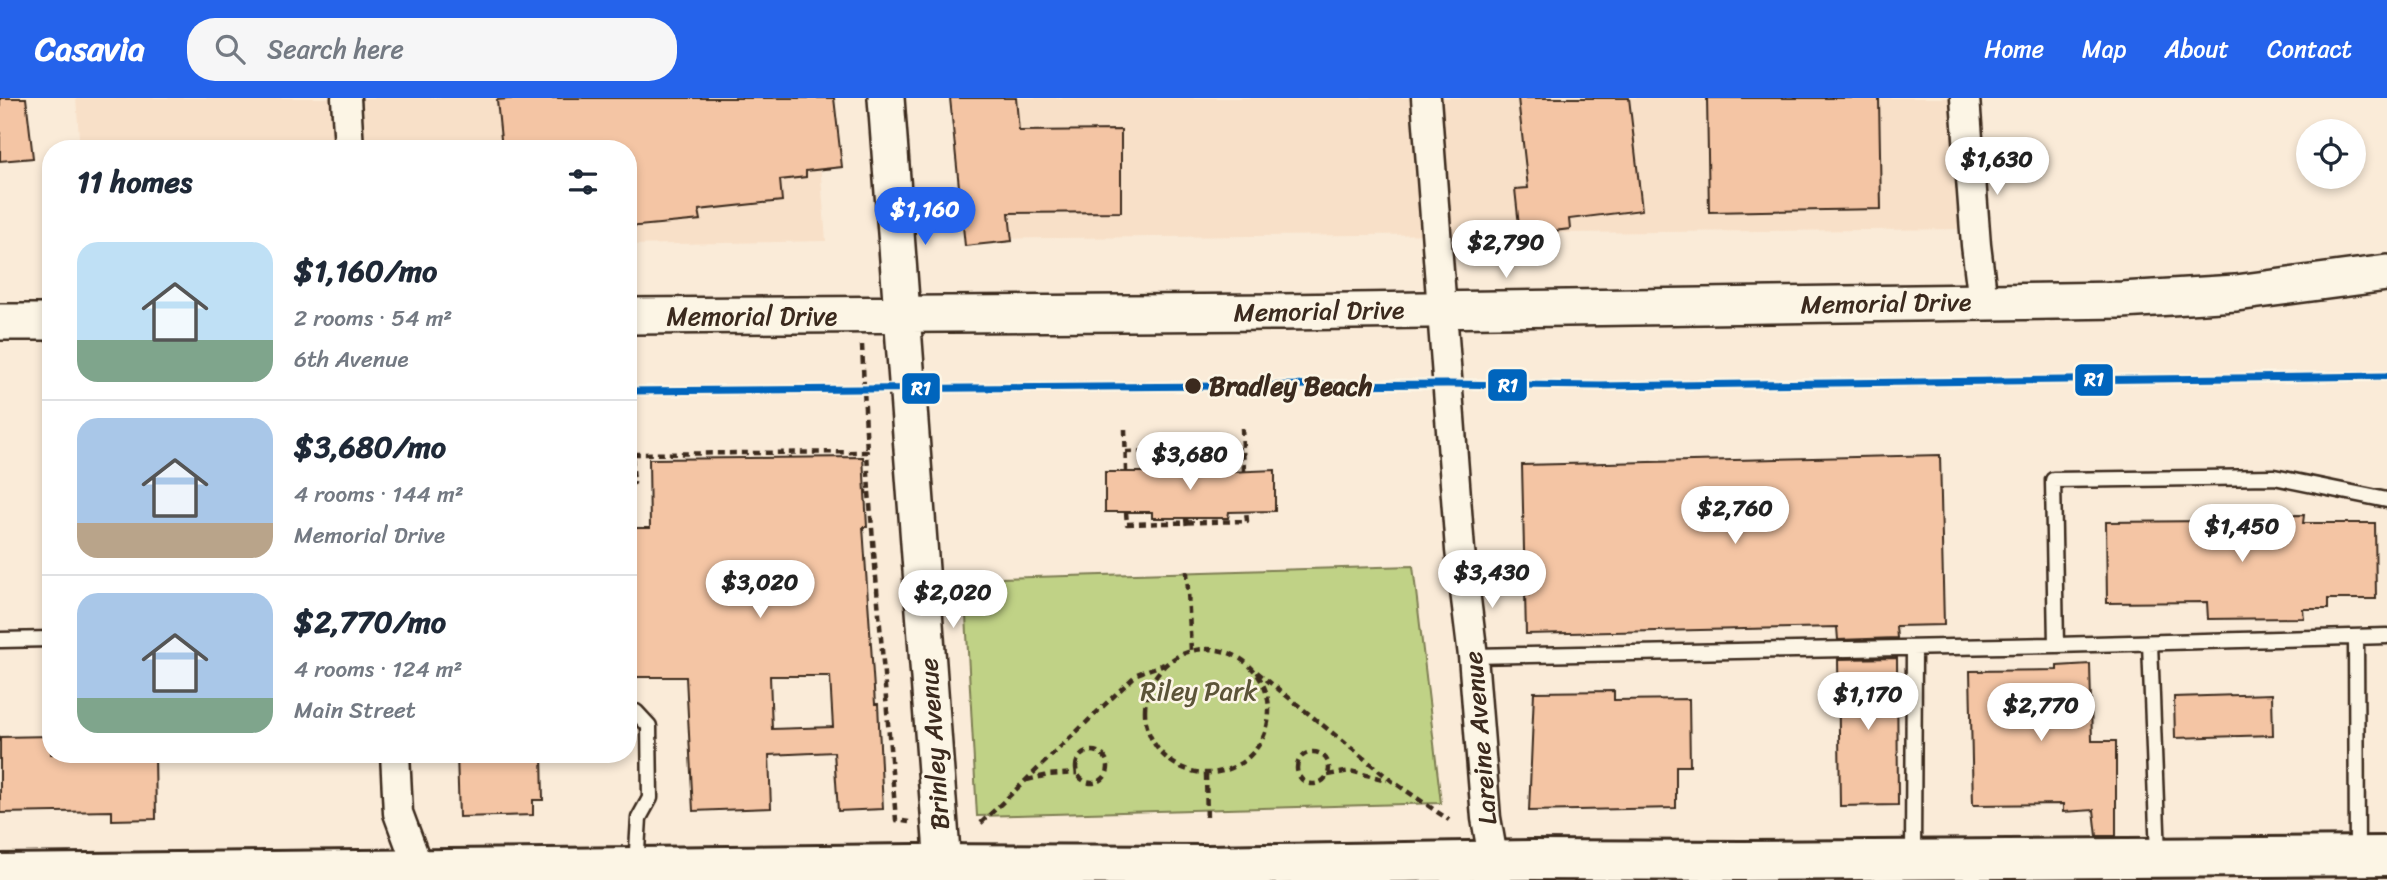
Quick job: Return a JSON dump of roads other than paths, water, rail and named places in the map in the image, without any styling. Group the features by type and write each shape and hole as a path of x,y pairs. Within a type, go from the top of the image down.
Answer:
{"main road":[{"path":"0,874 507,875 636,868 944,872 1207,865 1495,870 1913,859 2018,869 2158,858 2372,856"}],"street":[{"path":"345,98 348,140"},
{"name":"Brinley Avenue","path":"886,98 944,872"},
{"name":"Lareine Avenue","path":"1426,98 1460,550 1473,656 1484,804 1495,870"},
{"path":"1965,98 1983,302"},
{"name":"Memorial Drive","path":"637,317 1281,313 2122,300 2236,293 2387,273"},
{"path":"0,322 42,322"},
{"path":"395,763 398,813 421,875"}],"lane":[{"path":"2056,645 2053,480 2274,477 2387,499"},
{"path":"1473,656 2387,636"},
{"path":"2356,637 2372,856"},
{"path":"0,640 42,639"},
{"path":"2150,643 2158,858"},
{"path":"1913,859 1914,648"},
{"path":"636,868 639,818 650,798 649,726 637,713"}],"place":[{"name":"Bradley Beach","path":"1193,386"}],"park label":[{"name":"Riley Park","path":"1199,691"}]}
